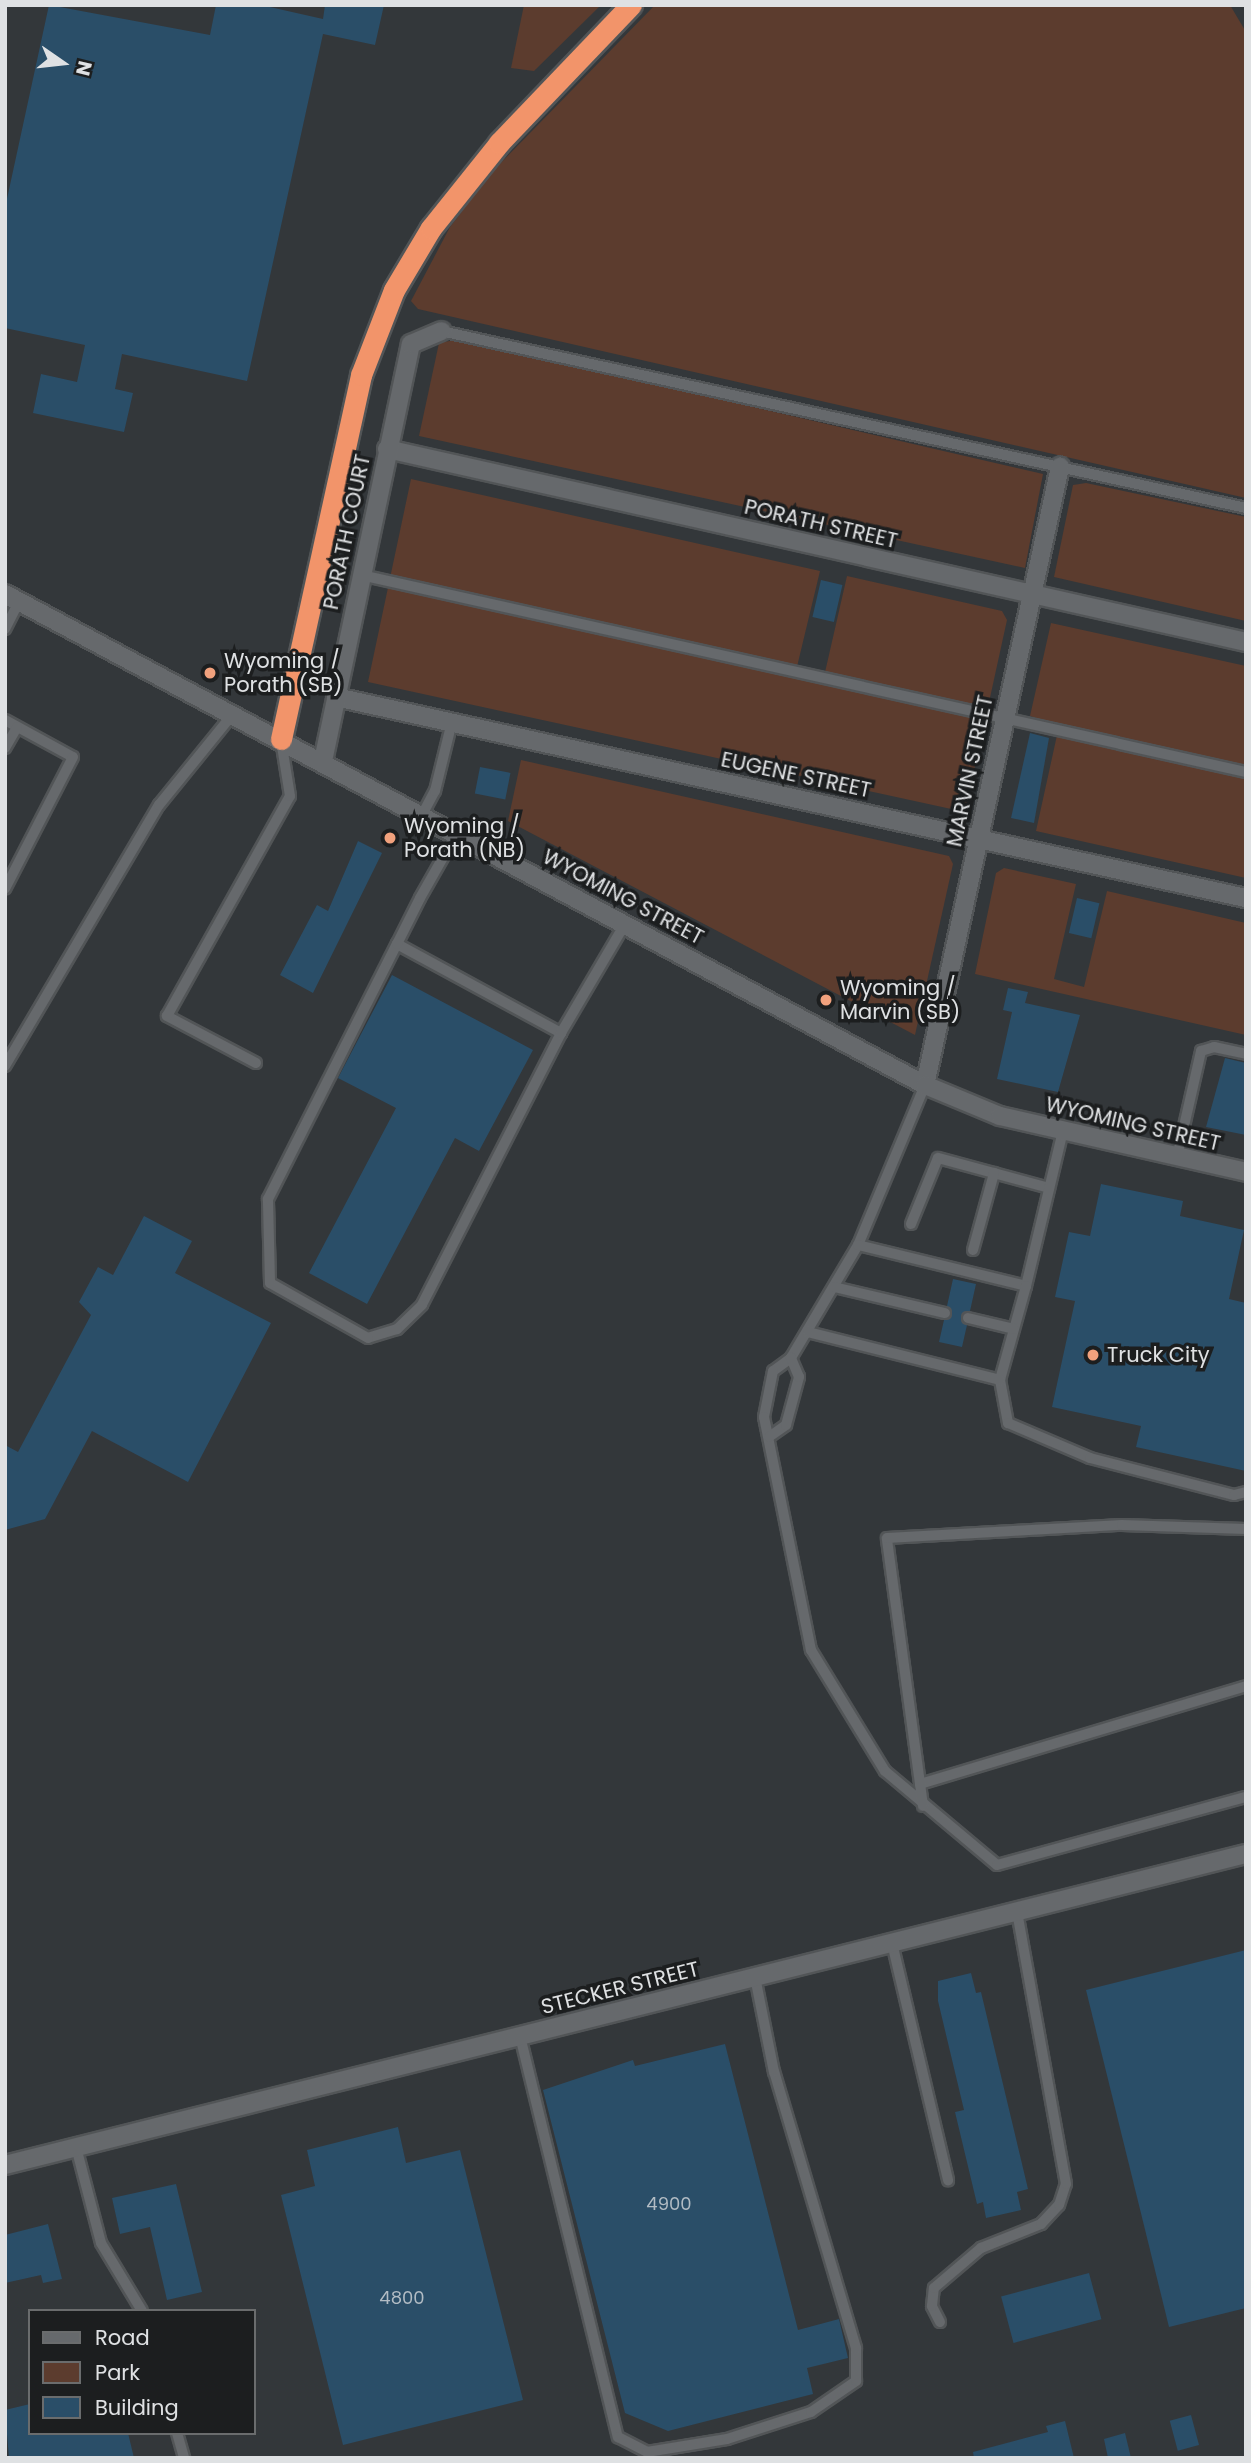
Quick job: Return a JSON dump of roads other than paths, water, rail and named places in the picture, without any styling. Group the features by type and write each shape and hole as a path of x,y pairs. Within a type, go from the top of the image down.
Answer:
{"highway":[{"path":"281,739 361,375 394,290 431,228 499,143 631,5"}],"street":[{"name":"PORATH COURT","path":"323,761 411,344 441,331"},
{"name":"PORATH STREET","path":"387,449 1246,642"},
{"name":"MARVIN STREET","path":"925,1085 1060,467"},
{"name":"WYOMING STREET","path":"12,598 323,761 925,1085 1000,1116 1246,1172"},
{"name":"EUGENE STREET","path":"336,697 1246,898"},
{"name":"STECKER STREET","path":"5,2165 1246,1854"}],"lane":[{"path":"441,331 1246,509"},
{"path":"361,575 1246,772"},
{"path":"5,629 12,598"},
{"path":"5,1066 159,805 233,714"},
{"path":"5,720 74,757 5,889"},
{"path":"422,815 435,792 452,722"},
{"path":"5,748 17,727"},
{"path":"256,1063 167,1016 290,796 281,739"},
{"path":"457,833 397,944 268,1199 265,1236 270,1283 368,1338 397,1329 422,1305 561,1033 625,924"},
{"path":"397,944 561,1033"},
{"path":"1177,1157 1201,1051 1214,1047 1246,1054"},
{"path":"925,1085 858,1245 791,1358 773,1371 764,1417 811,1650 885,1771 923,1807 997,1865 1246,1797"},
{"path":"1063,1131 1026,1286 999,1380 1009,1423 1090,1458 1234,1495 1246,1492"},
{"path":"911,1224 938,1158 1049,1188"},
{"path":"973,1250 994,1173"},
{"path":"858,1245 1026,1286"},
{"path":"834,1287 945,1313"},
{"path":"968,1318 1014,1329"},
{"path":"808,1332 999,1380"},
{"path":"769,1437 786,1425 799,1377 791,1358"},
{"path":"923,1807 887,1538 1122,1525 1246,1529"},
{"path":"920,1784 1246,1686"},
{"path":"940,2322 932,2306 934,2288 981,2248 1041,2224 1059,2205 1066,2184 1017,1911"},
{"path":"892,1943 948,2180"},
{"path":"520,2036 618,2437 647,2452 727,2438 811,2412 856,2381 856,2348 774,2072 755,1977"},
{"path":"76,2147 101,2243 141,2309"},
{"path":"178,2435 184,2458"}],"place":[{"name":"Wyoming / Porath (SB)","path":"210,673"},
{"name":"Wyoming / Porath (NB)","path":"390,838"},
{"name":"Wyoming / Marvin (SB)","path":"826,1000"},
{"name":"Truck City","path":"1093,1355"}]}
